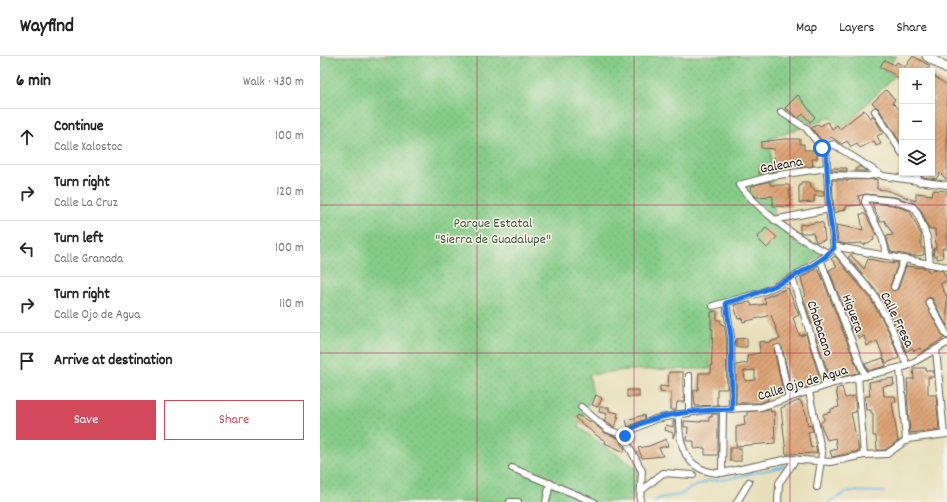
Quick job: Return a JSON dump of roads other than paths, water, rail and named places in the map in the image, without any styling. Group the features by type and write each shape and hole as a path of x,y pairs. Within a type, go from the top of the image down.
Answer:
{"street":[{"path":"933,57 947,69"},
{"path":"875,111 899,148"},
{"path":"781,112 806,128 822,148 826,148 833,144 878,174 920,182 946,184"},
{"path":"826,148 829,209 834,248"},
{"name":"Galeana","path":"774,220 757,205 740,185 772,176 827,172 868,176 878,174"},
{"path":"917,176 920,182"},
{"path":"886,256 882,237 865,202 866,198 894,201 913,207 917,212 927,237 930,264"},
{"path":"774,220 829,209"},
{"path":"774,220 828,253"},
{"path":"713,306 758,294 792,278 826,256 834,248 844,247 947,267"},
{"name":"Calle Fresa","path":"834,248 874,295 892,328 907,366"},
{"name":"Higuera","path":"820,259 861,377 864,455"},
{"path":"894,287 904,259"},
{"name":"Chabacano","path":"792,278 826,385"},
{"path":"929,302 947,335"},
{"path":"726,303 731,337 732,409"},
{"name":"Calle Ojo de Agua","path":"625,436 630,431 655,419 689,412 761,407 826,385 907,366 947,343"},
{"path":"778,348 789,398"},
{"path":"679,414 678,432 684,453 702,470 722,473 779,460 796,459 830,462 864,455 887,454 906,441 945,434 936,350"},
{"path":"900,368 906,441"},
{"path":"689,376 689,412"},
{"path":"809,392 822,454 817,487"},
{"path":"581,407 607,429 625,436 628,447 640,467 642,478 640,502"},
{"path":"722,473 724,410"},
{"path":"778,502 779,483 796,459"},
{"path":"512,468 594,502"},
{"path":"641,491 663,473 693,475"},
{"path":"737,502 749,482"},
{"path":"546,502 550,483"},
{"path":"510,502 518,502"}],"waterway":[{"path":"654,502 660,498 680,495 689,489 708,481 727,479 786,466"},
{"path":"829,502 849,491 884,492"}],"park label":[{"name":"Parque Estatal \"Sierra de Guadalupe\"","path":"493,230"}]}
